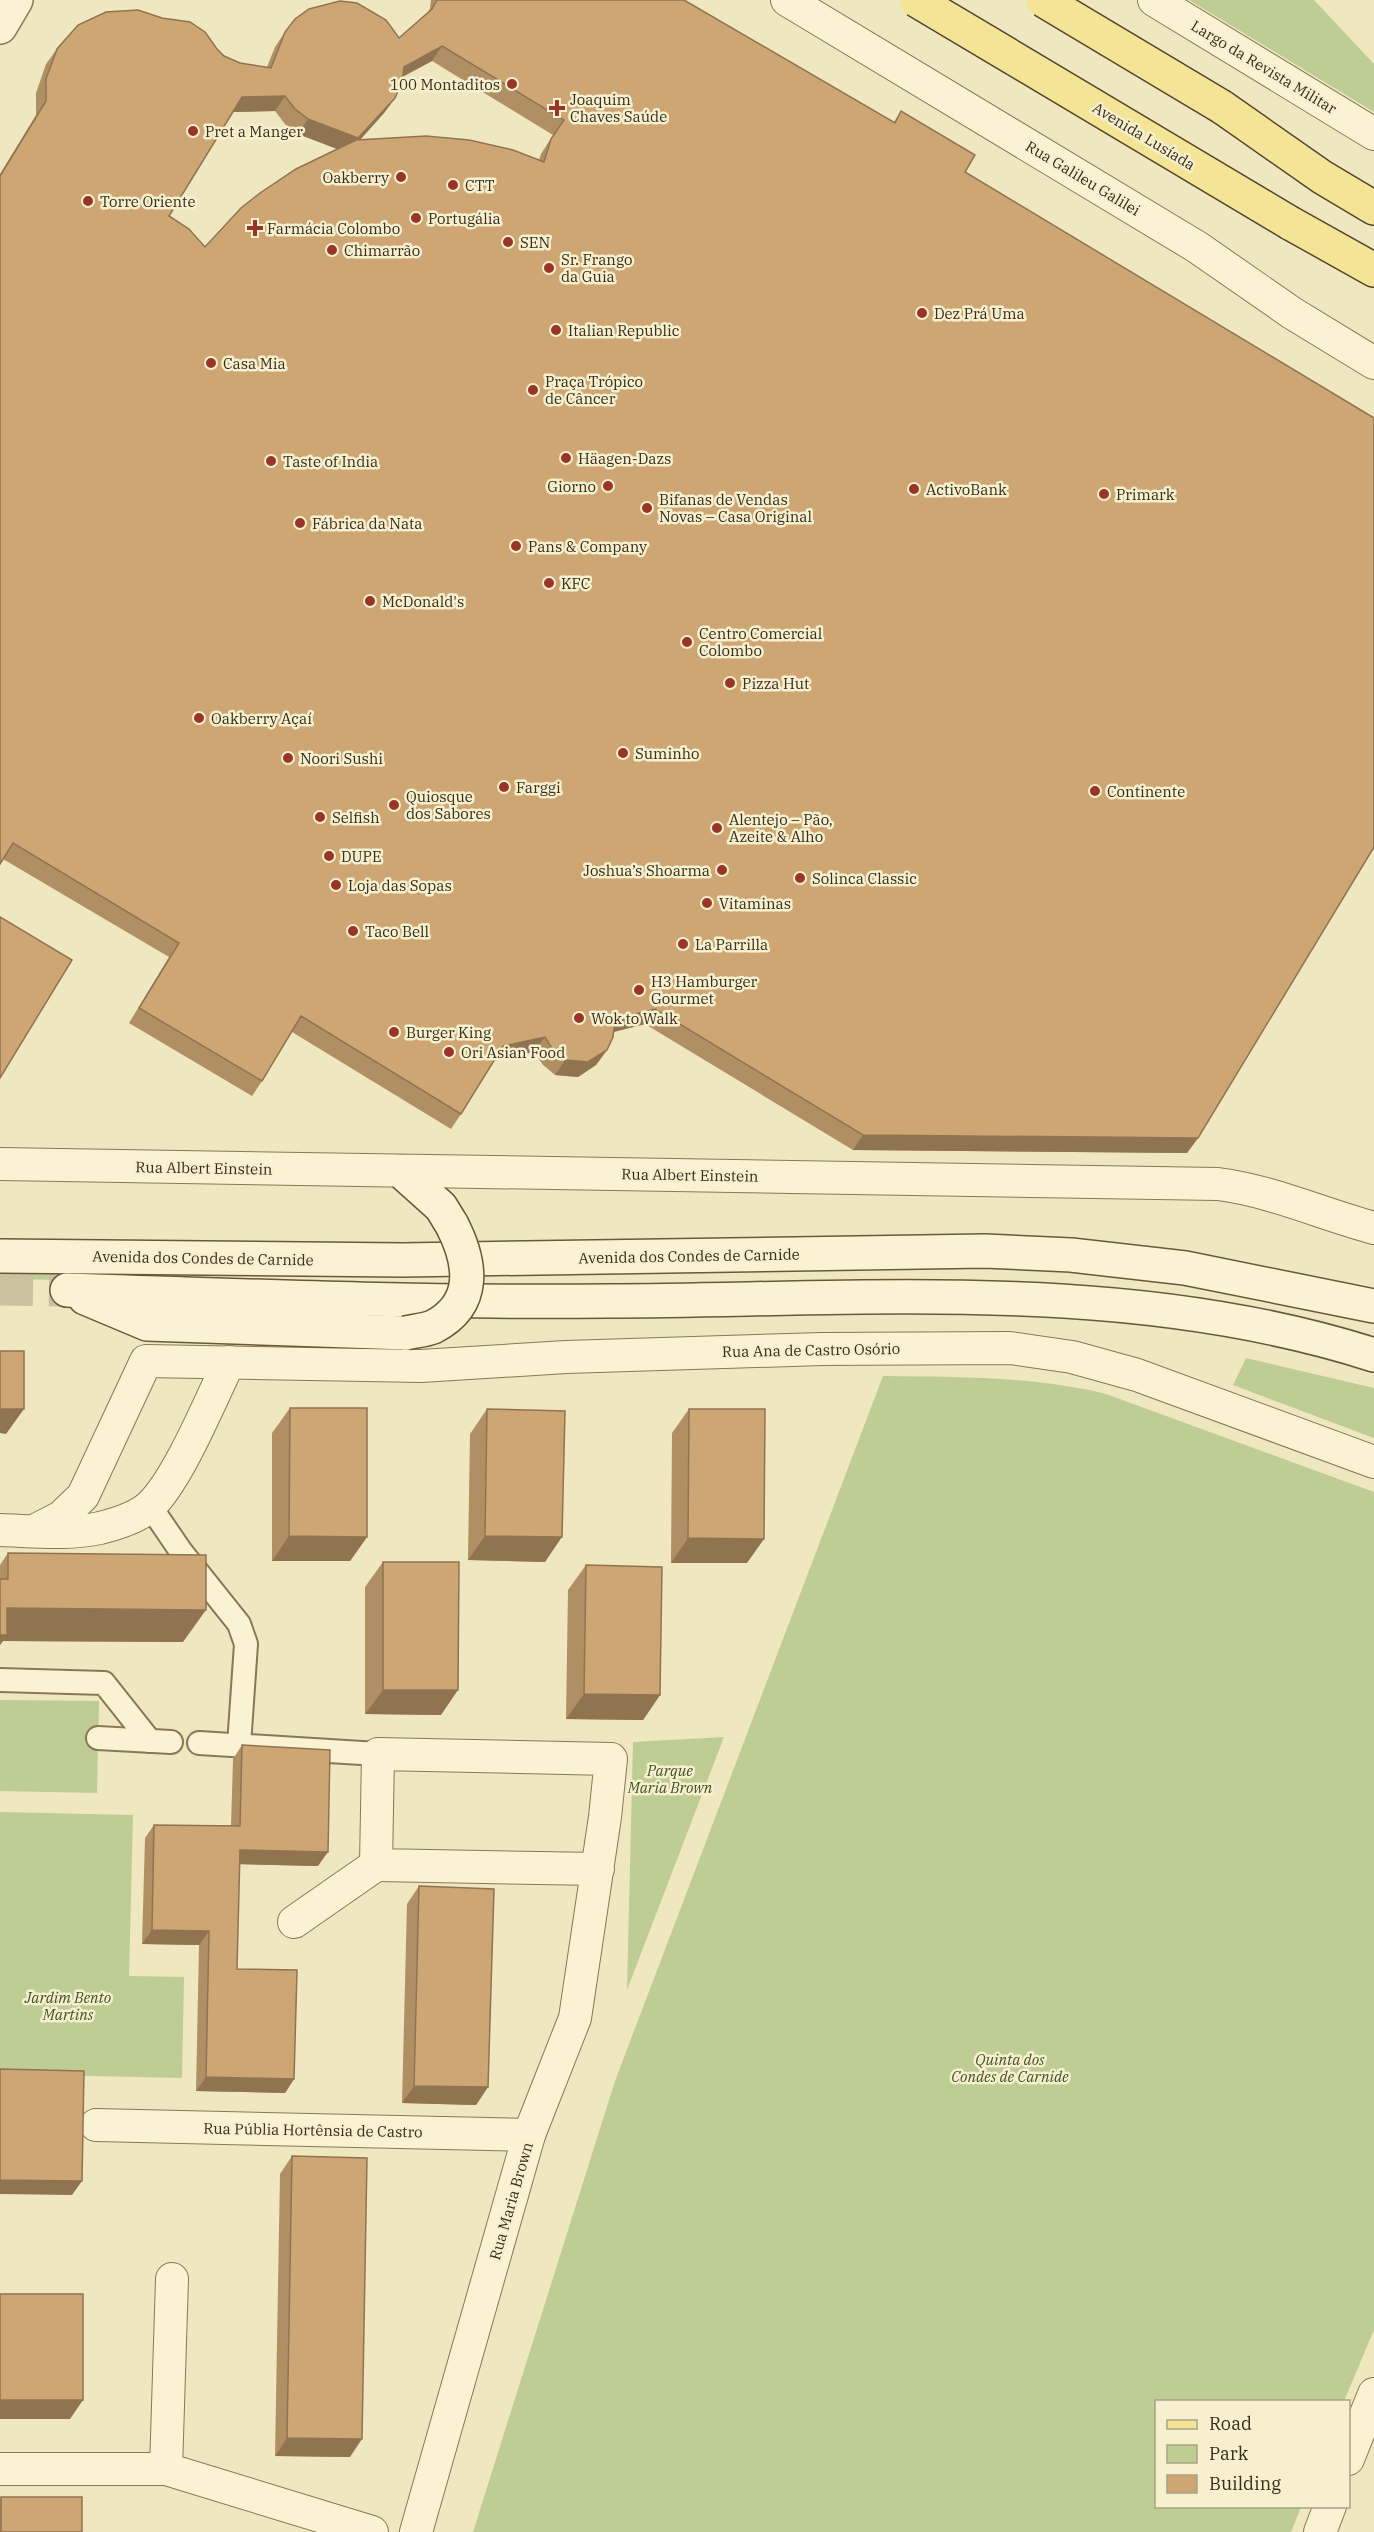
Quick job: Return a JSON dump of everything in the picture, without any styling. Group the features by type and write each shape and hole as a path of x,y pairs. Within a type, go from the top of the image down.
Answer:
{"main road":[{"path":"0,27 16,0"},
{"name":"Avenida Lusíada","path":"916,0 1290,223 1374,270"},
{"path":"1043,0 1222,107 1322,177 1374,208"},
{"path":"402,1172 441,1207 465,1250 465,1293 456,1310 433,1327 406,1333 147,1324 67,1290 399,1300 608,1302 873,1297 1080,1302 1206,1316 1329,1341 1374,1355"},
{"name":"Avenida dos Condes de Carnide","path":"0,1256 403,1260 985,1251 1071,1255 1185,1268 1374,1306"}],"street":[{"name":"Rua Galileu Galilei","path":"787,0 1197,248 1292,313 1374,363"},
{"name":"Largo da Revista Militar","path":"1154,0 1374,134"},
{"name":"Rua Albert Einstein","path":"0,1164 1218,1184 1266,1193 1321,1214 1374,1228"},
{"name":"Rua Ana de Castro Osório","path":"34,1531 61,1517 83,1496 146,1361 420,1366 624,1355 846,1348 1010,1348 1072,1357 1137,1374 1374,1462"},
{"name":"Rua Ana de Castro Osório","path":"0,1530 99,1528 123,1521 150,1506 170,1479 229,1362"},
{"path":"150,1506 180,1550 239,1624 246,1644 239,1745"},
{"path":"0,1680 104,1683 160,1742 98,1738"},
{"path":"199,1743 378,1754 376,1865"},
{"name":"Rua Maria Brown","path":"378,1754 611,1759 598,1869 575,2018 530,2135 416,2532"},
{"path":"294,1922 376,1865 598,1869"},
{"name":"Rua Públia Hortênsia de Castro","path":"96,2125 530,2135"},
{"path":"166,2469 172,2279"},
{"path":"1360,2442 1374,2394"},
{"path":"0,2469 166,2469 372,2532"},
{"path":"1320,2532 1329,2508"}],"green space":[{"path":"1189,0 1314,0 1374,64 1374,112"},
{"path":"0,1254 74,1255 74,1280 0,1279"},
{"path":"1246,1358 1374,1388 1374,1438 1233,1385"},
{"name":"Quinta dos Condes de Carnide","path":"883,1376 967,1377 1023,1381 1106,1394 1374,1492 1374,2330 1344,2400 1155,2400 1155,2508 1301,2508 1291,2532 473,2532 615,2081"},
{"path":"0,1700 99,1701 97,1793 0,1791"},
{"name":"Parque Maria Brown","path":"724,1737 627,1990 633,1742"},
{"name":"Jardim Bento Martins","path":"0,1812 133,1815 129,1976 184,1977 182,2078 0,2074"}],"building":[{"name":"Centro Comercial Colombo","path":"437,0 684,0 895,123 901,111 975,155 965,172 1374,418 1374,847 1198,1138 863,1135 655,1009 615,1019 613,1037 607,1050 588,1062 565,1060 553,1050 545,1037 503,1046 461,1114 301,1016 262,1081 139,1008 179,943 13,843 0,864 0,176 46,101 46,79 57,49 78,25 106,12 138,10 162,18 190,22 205,32 224,56 240,63 271,68 285,32 295,19 309,9 340,1 357,3 386,20 399,38 432,9","holes":["442,46 564,120 551,139 544,162 513,150 469,140 426,136 356,140 296,169 260,193 241,208 205,247 189,229 169,216 242,97 285,96 295,109 308,119 358,138 395,98 402,82 404,67"]},
{"path":"0,917 72,960 0,1078"},
{"path":"0,1351 24,1351 24,1409 0,1409"},
{"path":"290,1408 367,1408 367,1537 289,1536"},
{"path":"487,1409 565,1411 562,1537 485,1536"},
{"path":"689,1409 765,1409 764,1539 688,1538"},
{"path":"8,1553 206,1555 206,1610 7,1608 7,1635 0,1635 0,1579 8,1579"},
{"path":"383,1562 459,1562 458,1690 383,1690"},
{"path":"586,1565 662,1567 660,1695 584,1694"},
{"path":"242,1745 330,1750 328,1852 240,1850 237,1969 297,1970 294,2079 206,2077 209,1931 152,1930 154,1825 240,1826"},
{"path":"419,1886 494,1889 488,2087 414,2086"},
{"path":"0,2069 84,2071 82,2181 0,2180"},
{"path":"292,2156 367,2158 362,2439 287,2438"},
{"path":"0,2294 83,2294 83,2400 0,2400"},
{"path":"1,2497 82,2497 82,2532 1,2532"}],"tunnel":[{"path":"0,1289 67,1290"}],"place":[{"name":"100 Montaditos","path":"512,84"},
{"name":"Joaquim Chaves Saúde","path":"557,108"},
{"name":"Pret a Manger","path":"193,131"},
{"name":"Oakberry","path":"401,177"},
{"name":"CTT","path":"453,185"},
{"name":"Torre Oriente","path":"88,201"},
{"name":"Portugália","path":"416,218"},
{"name":"Farmácia Colombo","path":"255,228"},
{"name":"SEN","path":"508,242"},
{"name":"Chimarrão","path":"332,250"},
{"name":"Sr. Frango da Guia","path":"549,268"},
{"name":"Dez Prá Uma","path":"922,313"},
{"name":"Italian Republic","path":"556,330"},
{"name":"Casa Mia","path":"211,363"},
{"name":"Praça Trópico de Câncer","path":"533,390"},
{"name":"Häagen-Dazs","path":"566,458"},
{"name":"Taste of India","path":"271,461"},
{"name":"Giorno","path":"608,486"},
{"name":"ActivoBank","path":"914,489"},
{"name":"Primark","path":"1104,494"},
{"name":"Bifanas de Vendas Novas – Casa Original","path":"647,508"},
{"name":"Fábrica da Nata","path":"300,523"},
{"name":"Pans & Company","path":"516,546"},
{"name":"KFC","path":"549,583"},
{"name":"McDonald's","path":"370,601"},
{"name":"Centro Comercial Colombo","path":"687,642"},
{"name":"Pizza Hut","path":"730,683"},
{"name":"Oakberry Açaí","path":"199,718"},
{"name":"Suminho","path":"623,753"},
{"name":"Noori Sushi","path":"288,758"},
{"name":"Farggi","path":"504,787"},
{"name":"Continente","path":"1095,791"},
{"name":"Quiosque dos Sabores","path":"394,805"},
{"name":"Selfish","path":"320,817"},
{"name":"Alentejo – Pão, Azeite & Alho","path":"717,828"},
{"name":"DUPE","path":"329,856"},
{"name":"Joshua’s Shoarma","path":"722,870"},
{"name":"Solinca Classic","path":"800,878"},
{"name":"Loja das Sopas","path":"336,885"},
{"name":"Vitaminas","path":"707,903"},
{"name":"Taco Bell","path":"353,931"},
{"name":"La Parrilla","path":"683,944"},
{"name":"H3 Hamburger Gourmet","path":"639,990"},
{"name":"Wok to Walk","path":"579,1018"},
{"name":"Burger King","path":"394,1032"},
{"name":"Ori Asian Food","path":"449,1052"}]}
